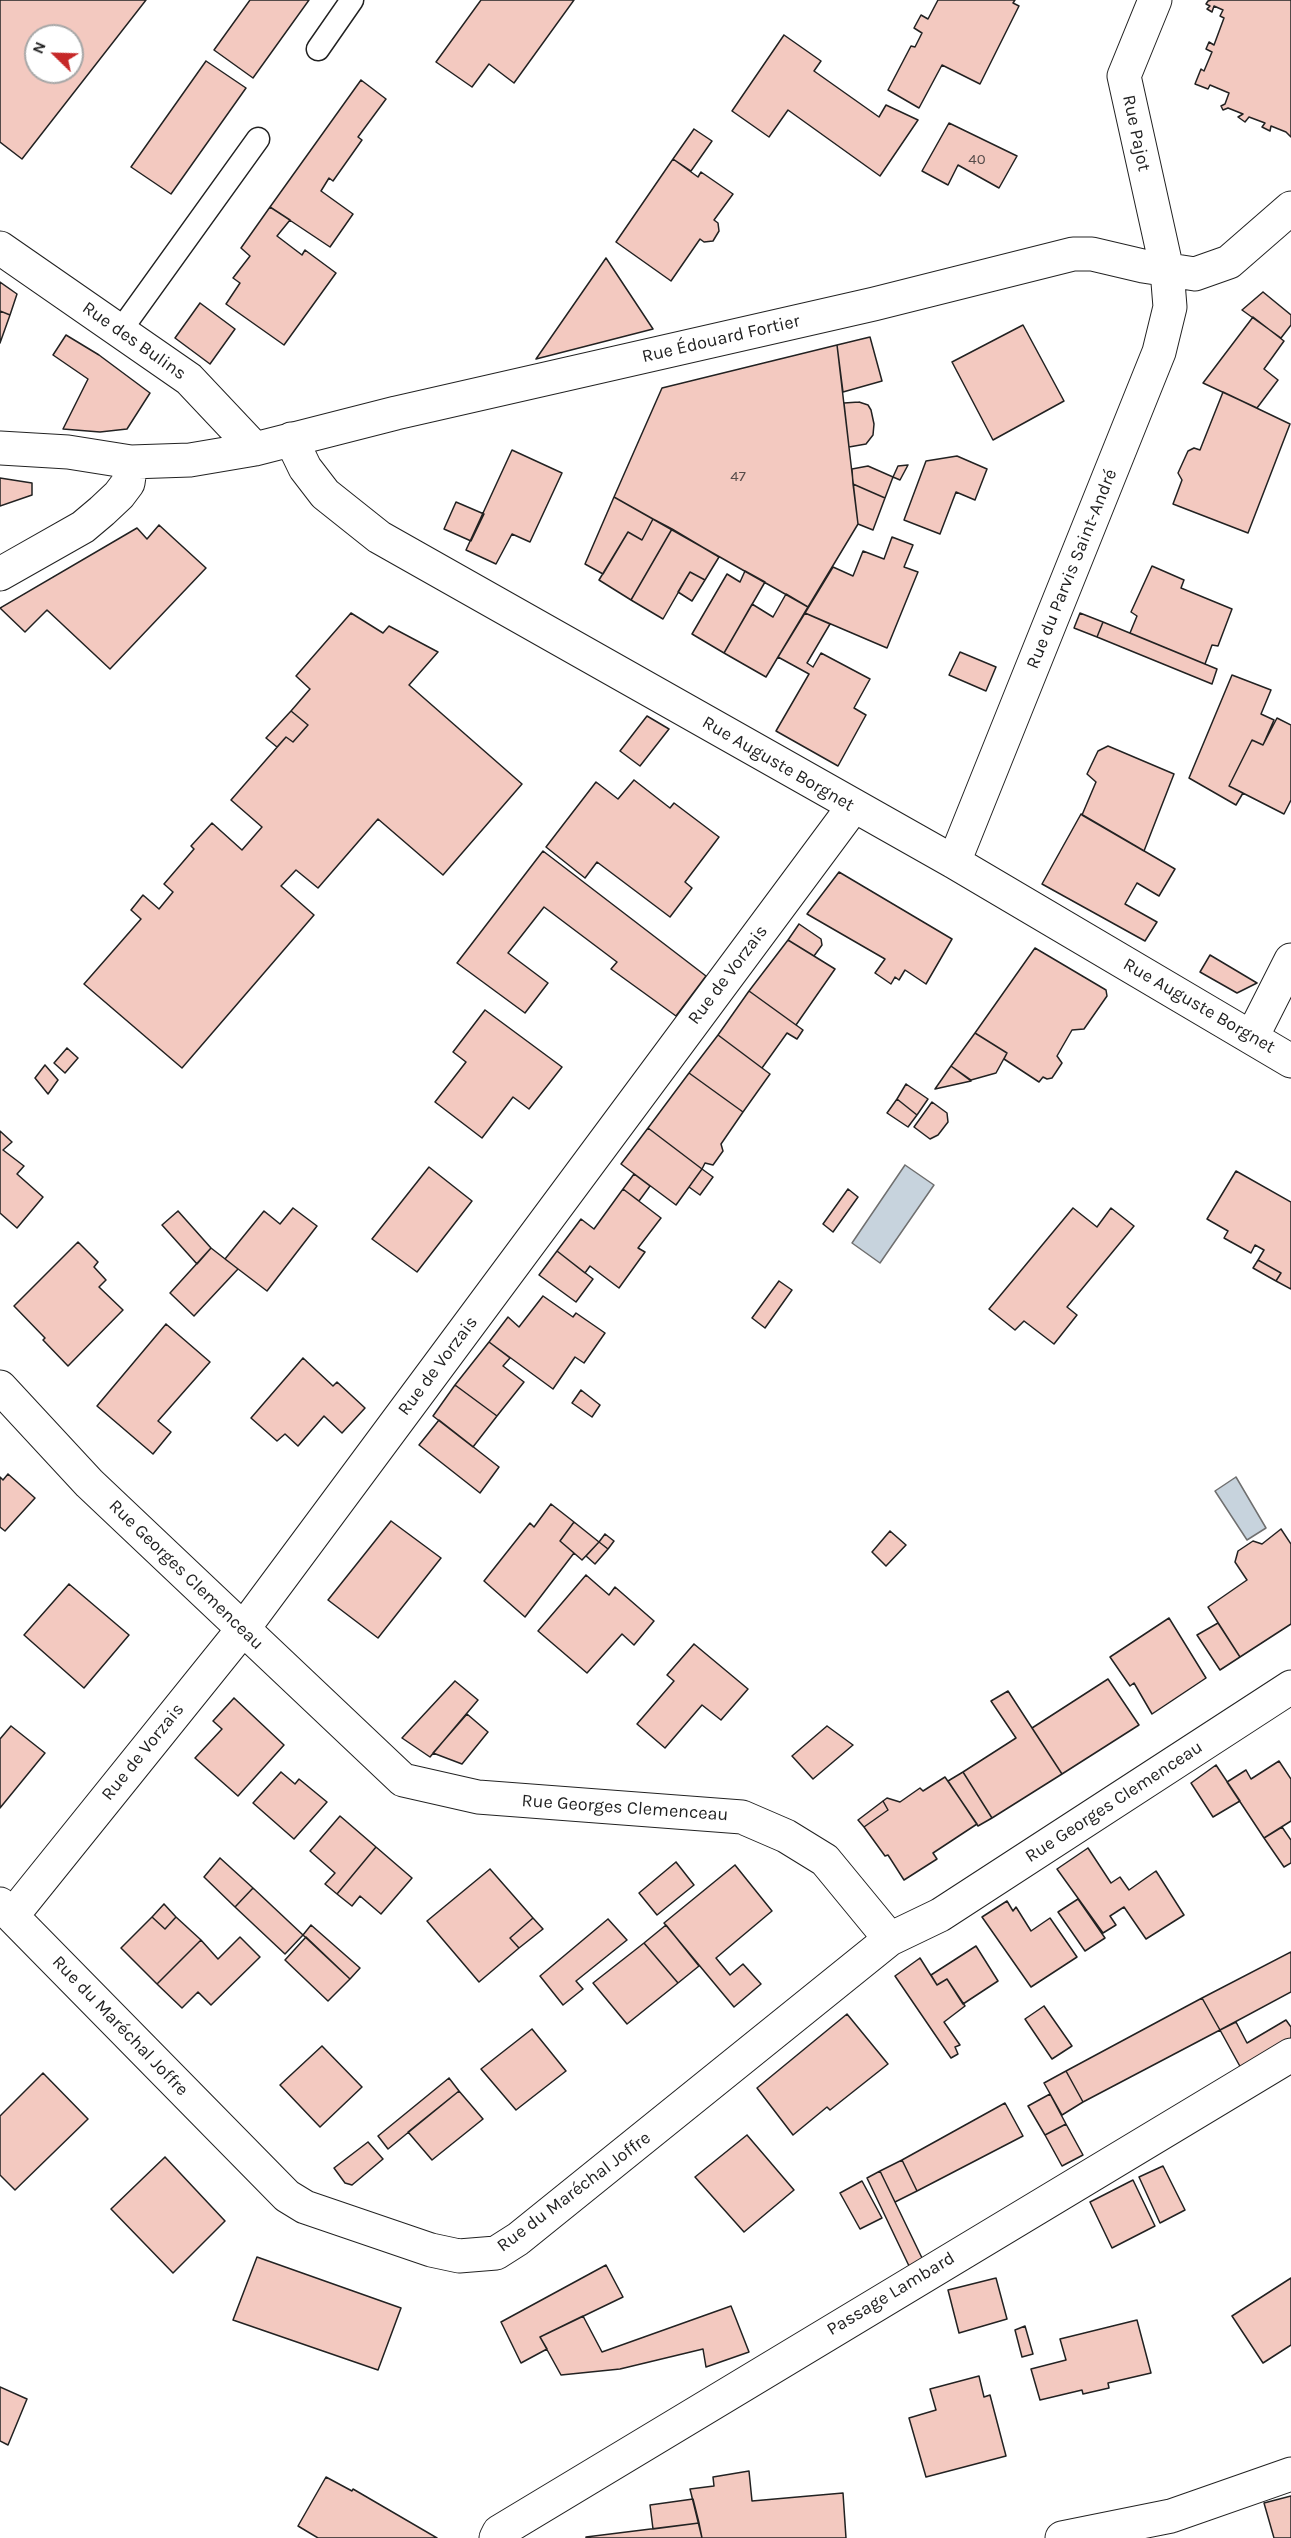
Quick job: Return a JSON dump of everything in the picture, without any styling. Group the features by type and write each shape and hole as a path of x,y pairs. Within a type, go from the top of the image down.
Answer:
{"street":[{"name":"Rue Pajot","path":"1155,0 1124,76 1167,270"},
{"name":"Rue Édouard Fortier","path":"0,448 68,452 131,462 190,460 255,449 874,304 1073,254 1092,254 1195,274 1229,262 1291,208"},
{"name":"Rue des Bulins","path":"0,248 189,379 255,449"},
{"name":"Rue du Parvis Saint-André","path":"954,862 1159,351 1170,307 1167,270"},
{"name":"Rue Auguste Borgnet","path":"291,439 305,468 325,494 379,537 853,807 954,862 1291,1060"},
{"path":"0,573 82,527 102,511 128,483 131,462"},
{"name":"Rue de Vorzais","path":"6,1910 243,1629 853,807"},
{"path":"1252,1037 1291,960"},
{"name":"Rue Georges Clemenceau","path":"0,1387 89,1483 403,1780 478,1797 742,1817 786,1836 825,1860 890,1939 940,1915 1291,1687"},
{"name":"Rue du Maréchal Joffre","path":"6,1910 287,2196 305,2207 431,2250 459,2256 496,2253 518,2239 890,1939"},
{"name":"Passage Lambard","path":"496,2538 499,2532 540,2507 1291,2055"},
{"path":"1062,2538 1171,2516 1291,2474"}],"lane":[{"path":"318,49 352,0"},
{"path":"120,331 258,139"}],"shaded area":[{"path":"905,1165 934,1185 880,1263 852,1243"},
{"path":"1236,1477 1266,1528 1247,1540 1215,1491"}],"building":[{"path":"0,0 146,0 84,80 84,24 24,24 24,84 80,84 22,159 0,142"},
{"path":"250,0 309,0 253,78 214,50"},
{"path":"481,0 574,0 514,83 489,64 472,87 436,62"},
{"path":"938,0 1015,0 1013,3 1019,6 980,84 942,65 919,108 888,90 911,46 915,47 922,33 914,28 921,15 928,19"},
{"path":"1211,0 1291,0 1291,137 1286,132 1271,126 1270,131 1262,127 1265,123 1249,117 1245,122 1238,117 1243,114 1228,108 1223,110 1221,106 1225,104 1229,93 1210,85 1208,89 1195,84 1201,69 1204,71 1212,52 1206,49 1209,42 1214,45 1224,18 1220,16 1223,10 1214,6 1212,12 1207,9 1210,6 1206,4"},
{"path":"784,35 821,61 814,71 879,117 886,105 918,120 880,176 788,110 769,137 732,111"},
{"path":"206,61 246,88 171,194 131,167"},
{"path":"361,80 386,99 358,137 362,140 333,181 329,178 321,191 353,214 330,247 270,207"},
{"path":"949,123 1017,156 999,188 958,165 948,185 922,171"},
{"path":"694,129 712,141 691,171 673,159"},
{"path":"673,159 698,177 701,172 733,194 714,220 718,223 719,231 713,241 704,242 700,239 671,281 616,242"},
{"path":"270,207 290,220 277,236 302,255 305,250 336,273 284,345 226,304 240,283 233,278 250,256 241,248"},
{"path":"606,258 653,329 536,359"},
{"path":"0,282 17,294 10,315 0,311"},
{"path":"1263,292 1291,315 1291,325 1281,338 1242,310"},
{"path":"200,303 235,329 210,364 175,338"},
{"path":"0,311 10,315 0,343"},
{"path":"1253,317 1284,341 1264,369 1278,380 1257,408 1203,383"},
{"path":"1023,325 1064,401 993,440 952,362"},
{"path":"66,335 99,355 150,393 127,429 100,432 63,429 88,379 53,355"},
{"path":"870,337 882,381 843,392 837,345"},
{"path":"837,345 858,524 808,607 614,497 662,388"},
{"path":"1223,392 1290,424 1248,533 1173,504 1182,480 1178,473 1188,451 1194,448 1200,450"},
{"path":"859,402 868,405 871,410 874,424 873,435 866,444 849,447 844,403"},
{"path":"512,450 562,473 530,542 512,534 496,564 466,550"},
{"path":"957,456 987,469 975,500 956,492 940,534 904,520 926,461"},
{"path":"908,465 900,480 893,477 898,466"},
{"path":"868,466 893,477 885,498 853,484 852,469"},
{"path":"0,478 32,483 32,495 0,506"},
{"path":"853,484 885,498 873,530 858,524"},
{"path":"614,497 653,519 642,540 628,532 603,574 585,564"},
{"path":"456,502 484,514 471,541 444,529"},
{"path":"653,519 672,529 631,600 599,580 628,532 642,540"},
{"path":"159,525 206,568 110,669 47,610 25,632 0,608 137,528 147,539"},
{"path":"672,529 719,557 705,580 690,572 663,619 631,600"},
{"path":"892,537 913,545 904,567 918,572 887,648 805,613 833,567 853,576 863,551 884,559"},
{"path":"1152,566 1184,580 1181,588 1232,609 1218,646 1212,645 1205,664 1130,633 1137,616 1131,612"},
{"path":"745,571 765,582 724,653 692,634 727,574 740,582"},
{"path":"690,572 705,580 692,601 678,592"},
{"path":"786,594 808,607 766,677 724,653 752,604 773,617"},
{"path":"351,613 383,633 389,626 438,652 409,685 522,784 443,875 378,819 318,888 296,870 281,886 314,915 182,1068 84,984 141,919 131,910 143,895 159,909 173,892 164,884 194,849 191,846 212,823 242,850 262,827 231,800 286,737 293,742 308,725 291,711 310,689 296,676"},
{"path":"805,613 830,624 807,663 813,667 821,653 870,679 854,708 866,715 838,766 776,731 809,674 778,657"},
{"path":"1080,613 1103,622 1097,637 1074,628"},
{"path":"1103,622 1217,669 1212,684 1097,637"},
{"path":"960,652 996,667 986,691 949,675"},
{"path":"1232,675 1271,690 1261,714 1274,720 1263,745 1252,740 1229,786 1243,793 1236,805 1189,778"},
{"path":"291,711 308,725 293,742 286,737 277,747 266,738"},
{"path":"647,716 669,729 640,766 620,751"},
{"path":"1277,718 1291,725 1291,800 1284,814 1229,786 1252,740 1263,745"},
{"path":"1108,746 1174,774 1144,851 1082,815 1096,782 1087,774 1098,751"},
{"path":"634,780 670,808 674,803 719,837 685,882 692,888 670,917 597,862 585,878 546,847 596,782 618,799"},
{"path":"1081,814 1175,869 1159,896 1137,883 1125,904 1157,922 1145,941 1042,884"},
{"path":"543,851 706,976 676,1016 611,969 617,962 544,907 508,953 548,983 525,1013 457,963"},
{"path":"839,872 952,939 926,984 905,970 899,980 895,977 891,984 875,973 885,959 807,914"},
{"path":"799,924 821,939 822,945 814,956 788,940"},
{"path":"788,940 835,969 796,1025 749,991"},
{"path":"1035,948 1106,990 1107,996 1084,1029 1072,1030 1057,1056 1062,1063 1052,1078 1043,1077 1039,1082 1004,1059 1007,1053 975,1033"},
{"path":"1210,955 1257,983 1237,993 1200,972"},
{"path":"749,991 803,1030 797,1039 787,1033 762,1068 718,1035"},
{"path":"485,1010 562,1067 529,1109 513,1097 482,1138 435,1102 466,1062 453,1052"},
{"path":"975,1033 1007,1053 996,1073 971,1080 951,1066"},
{"path":"718,1035 770,1074 743,1112 689,1073"},
{"path":"67,1048 78,1058 65,1073 54,1063"},
{"path":"45,1065 58,1080 48,1094 35,1078"},
{"path":"951,1066 971,1081 935,1089"},
{"path":"689,1073 743,1112 721,1144 723,1151 713,1165 705,1163 702,1169 648,1128"},
{"path":"906,1084 928,1099 917,1115 897,1099"},
{"path":"897,1099 917,1115 908,1127 887,1113"},
{"path":"932,1102 947,1113 948,1122 938,1135 930,1139 914,1127"},
{"path":"648,1128 702,1169 676,1205 621,1164"},
{"path":"0,1131 12,1142 3,1150 24,1166 17,1174 43,1197 17,1228 0,1213"},
{"path":"429,1167 472,1201 417,1272 372,1239"},
{"path":"702,1169 713,1177 700,1195 689,1187"},
{"path":"1236,1171 1291,1202 1291,1289 1276,1281 1281,1273 1258,1260 1264,1250 1255,1245 1251,1253 1224,1238 1228,1231 1207,1219"},
{"path":"634,1174 650,1186 639,1201 623,1189"},
{"path":"623,1189 661,1218 638,1248 645,1252 619,1288 590,1266 585,1273 557,1251 581,1219 594,1229"},
{"path":"848,1189 858,1197 833,1232 823,1224"},
{"path":"293,1208 317,1226 267,1291 225,1259 264,1211 280,1224"},
{"path":"1073,1208 1097,1227 1111,1208 1134,1226 1067,1307 1077,1315 1054,1344 1024,1321 1015,1330 989,1309"},
{"path":"178,1211 211,1248 197,1264 162,1225"},
{"path":"78,1242 98,1262 94,1267 106,1280 99,1287 123,1310 68,1366 14,1306"},
{"path":"211,1248 238,1269 194,1316 170,1293"},
{"path":"557,1251 593,1279 576,1302 539,1275"},
{"path":"1258,1260 1281,1273 1276,1281 1253,1268"},
{"path":"779,1281 792,1290 765,1328 752,1318"},
{"path":"543,1296 573,1317 576,1313 605,1333 584,1363 575,1357 553,1389 489,1342 508,1317 519,1327"},
{"path":"166,1324 210,1362 158,1421 171,1432 153,1454 97,1406"},
{"path":"489,1342 510,1358 503,1366 524,1382 497,1416 455,1385"},
{"path":"303,1358 333,1386 337,1382 365,1408 342,1433 324,1416 298,1446 285,1434 277,1441 251,1418"},
{"path":"455,1385 497,1416 473,1447 433,1416"},
{"path":"581,1390 600,1405 592,1417 572,1403"},
{"path":"439,1420 499,1467 480,1493 419,1445"},
{"path":"8,1474 35,1498 5,1531 0,1527 0,1477 3,1480"},
{"path":"551,1504 574,1522 560,1541 574,1553 525,1617 484,1581 530,1523 534,1527"},
{"path":"391,1521 441,1558 378,1638 328,1600"},
{"path":"574,1522 599,1542 582,1560 560,1541"},
{"path":"1281,1529 1291,1544 1291,1624 1240,1657 1208,1607 1247,1580 1235,1562 1238,1551 1253,1541 1262,1544"},
{"path":"890,1531 906,1545 886,1566 872,1552"},
{"path":"605,1534 614,1541 608,1549 599,1542"},
{"path":"599,1542 608,1549 595,1564 586,1556"},
{"path":"586,1575 609,1595 615,1587 654,1621 634,1645 622,1634 587,1673 538,1631"},
{"path":"69,1584 129,1635 84,1688 24,1635"},
{"path":"1169,1618 1206,1678 1152,1714 1134,1683 1130,1686 1110,1657"},
{"path":"1218,1623 1240,1657 1220,1670 1197,1635"},
{"path":"694,1644 748,1689 721,1720 702,1705 665,1748 637,1724 674,1681 667,1675"},
{"path":"1108,1679 1139,1725 1062,1774 1032,1728"},
{"path":"455,1681 478,1700 430,1757 402,1738"},
{"path":"1008,1691 1062,1774 992,1818 963,1772 1016,1738 991,1701"},
{"path":"234,1698 284,1745 238,1796 195,1758 222,1729 213,1721"},
{"path":"467,1714 488,1732 462,1764 433,1753"},
{"path":"11,1726 45,1753 0,1808 0,1739"},
{"path":"827,1726 853,1745 813,1779 792,1756"},
{"path":"1279,1761 1291,1779 1291,1821 1264,1838 1227,1782 1246,1770 1251,1779"},
{"path":"1216,1765 1240,1801 1213,1817 1191,1783"},
{"path":"281,1772 295,1784 299,1779 327,1802 294,1839 253,1803"},
{"path":"963,1772 992,1818 978,1826 948,1781"},
{"path":"945,1777 977,1824 933,1853 937,1859 904,1880 888,1855 885,1856 864,1827 888,1810 883,1801 887,1798 900,1802 920,1788 923,1791"},
{"path":"883,1801 888,1810 864,1827 858,1820"},
{"path":"340,1816 376,1847 337,1894 325,1884 335,1873 310,1851"},
{"path":"1282,1827 1291,1840 1291,1863 1284,1867 1264,1838"},
{"path":"376,1847 412,1878 381,1914 360,1896 352,1906 337,1894"},
{"path":"1088,1848 1111,1883 1120,1877 1129,1890 1156,1871 1184,1915 1146,1939 1124,1907 1110,1916 1116,1925 1103,1933 1057,1869"},
{"path":"220,1858 253,1888 235,1907 204,1877"},
{"path":"676,1862 694,1885 657,1915 639,1893"},
{"path":"735,1865 772,1911 716,1958 730,1975 743,1964 761,1984 734,2007 664,1923"},
{"path":"490,1869 533,1918 510,1938 519,1948 479,1982 427,1921"},
{"path":"253,1888 303,1935 285,1954 235,1907"},
{"path":"1078,1899 1105,1938 1085,1951 1058,1912"},
{"path":"1007,1901 1013,1911 1016,1907 1031,1931 1050,1918 1077,1957 1031,1987 982,1917"},
{"path":"164,1904 176,1917 165,1929 152,1917"},
{"path":"152,1917 165,1929 176,1917 201,1940 157,1984 121,1948"},
{"path":"533,1918 543,1929 519,1948 510,1938"},
{"path":"608,1919 627,1940 576,1981 583,1989 563,2005 540,1976"},
{"path":"311,1925 360,1968 350,1979 303,1935"},
{"path":"666,1925 699,1966 678,1983 644,1943"},
{"path":"240,1937 260,1957 211,2005 198,1992 182,2008 157,1984 201,1940 218,1959"},
{"path":"306,1937 350,1979 328,2001 285,1960"},
{"path":"644,1943 678,1983 627,2024 593,1983"},
{"path":"976,1946 998,1981 963,2004 947,1979 937,1985 931,1975"},
{"path":"1291,1952 1291,1992 1220,2030 1202,1998"},
{"path":"920,1958 937,1985 947,1979 965,2006 944,2022 960,2045 955,2047 958,2054 951,2058 895,1976"},
{"path":"1202,1998 1220,2030 1083,2102 1066,2071"},
{"path":"1044,2006 1072,2046 1052,2059 1025,2019"},
{"path":"847,2014 888,2064 830,2110 827,2107 793,2135 757,2088"},
{"path":"1286,2020 1291,2027 1291,2040 1242,2070 1220,2030 1236,2022 1247,2043"},
{"path":"532,2029 566,2071 516,2110 481,2069"},
{"path":"322,2046 362,2087 320,2127 280,2085"},
{"path":"1066,2071 1083,2102 1062,2115 1044,2083"},
{"path":"43,2073 88,2119 15,2190 0,2175 0,2116"},
{"path":"449,2078 459,2091 388,2149 378,2136"},
{"path":"459,2091 483,2119 432,2160 408,2132"},
{"path":"1050,2094 1066,2124 1045,2135 1028,2106"},
{"path":"1005,2103 1023,2136 917,2191 902,2160"},
{"path":"1066,2124 1083,2155 1062,2166 1045,2135"},
{"path":"747,2135 794,2190 744,2232 695,2177"},
{"path":"368,2142 383,2159 352,2185 345,2183 334,2168"},
{"path":"165,2157 225,2221 173,2273 111,2209"},
{"path":"902,2160 917,2191 895,2202 880,2171"},
{"path":"1163,2166 1185,2210 1160,2223 1139,2177"},
{"path":"880,2171 923,2260 910,2268 867,2178"},
{"path":"1133,2180 1155,2226 1112,2248 1090,2202"},
{"path":"862,2181 882,2218 860,2229 840,2193"},
{"path":"257,2257 401,2308 378,2370 233,2320"},
{"path":"606,2265 623,2297 540,2337 547,2349 521,2363 501,2322"},
{"path":"996,2278 1007,2319 959,2333 948,2290"},
{"path":"1291,2278 1291,2345 1263,2363 1232,2316"},
{"path":"731,2306 749,2352 706,2367 703,2349 620,2369 561,2375 540,2337 583,2316 602,2352"},
{"path":"1137,2320 1151,2373 1108,2383 1109,2388 1083,2394 1082,2390 1040,2400 1031,2369 1066,2360 1060,2339"},
{"path":"1025,2326 1033,2354 1022,2357 1015,2330"},
{"path":"979,2376 984,2397 990,2395 1006,2456 926,2477 909,2418 936,2410 930,2389"},
{"path":"0,2387 27,2399 8,2445 0,2441"},
{"path":"749,2471 752,2501 843,2493 846,2538 702,2538 690,2489 714,2486 713,2477"},
{"path":"326,2477 352,2491 353,2489 437,2538 318,2538 298,2526"},
{"path":"1291,2496 1291,2538 1274,2538 1264,2503"},
{"path":"693,2499 699,2523 653,2529 650,2505"},
{"path":"699,2523 702,2538 586,2538 586,2537"}]}
